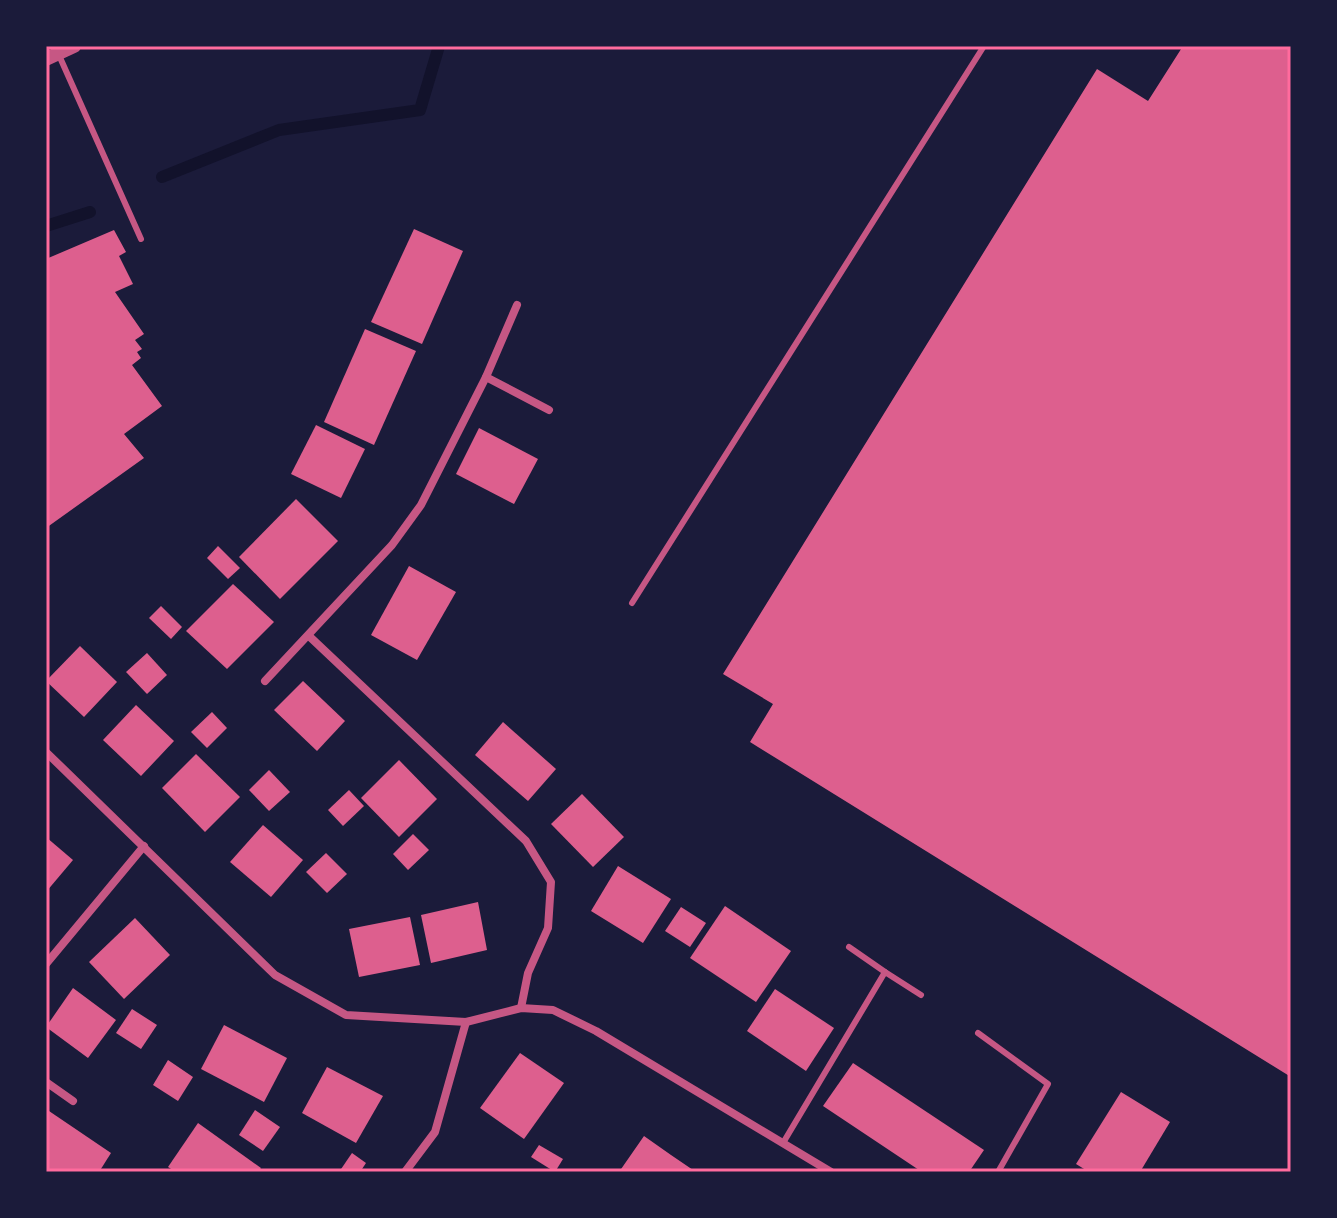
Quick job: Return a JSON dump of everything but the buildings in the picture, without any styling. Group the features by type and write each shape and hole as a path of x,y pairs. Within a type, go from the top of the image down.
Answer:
{"street":[{"path":"52,56 74,46"},
{"path":"265,681 392,545 421,505 486,377 517,305"},
{"path":"486,377 549,410"},
{"path":"309,636 526,841 551,882 548,928 528,973 521,1008"},
{"path":"46,752 275,975 346,1015 466,1022 521,1008 553,1010 596,1031 831,1172"},
{"path":"46,964 144,846"},
{"path":"405,1172 435,1132 466,1022"},
{"path":"46,1082 73,1101"}],"lane":[{"path":"632,603 984,46"},
{"path":"52,56 141,239"},
{"path":"849,947 921,995"},
{"path":"783,1143 885,972"},
{"path":"978,1033 1048,1084 998,1172"}],"waterway":[{"path":"162,177 279,130 420,110 439,46"},
{"path":"46,226 90,212"}]}
